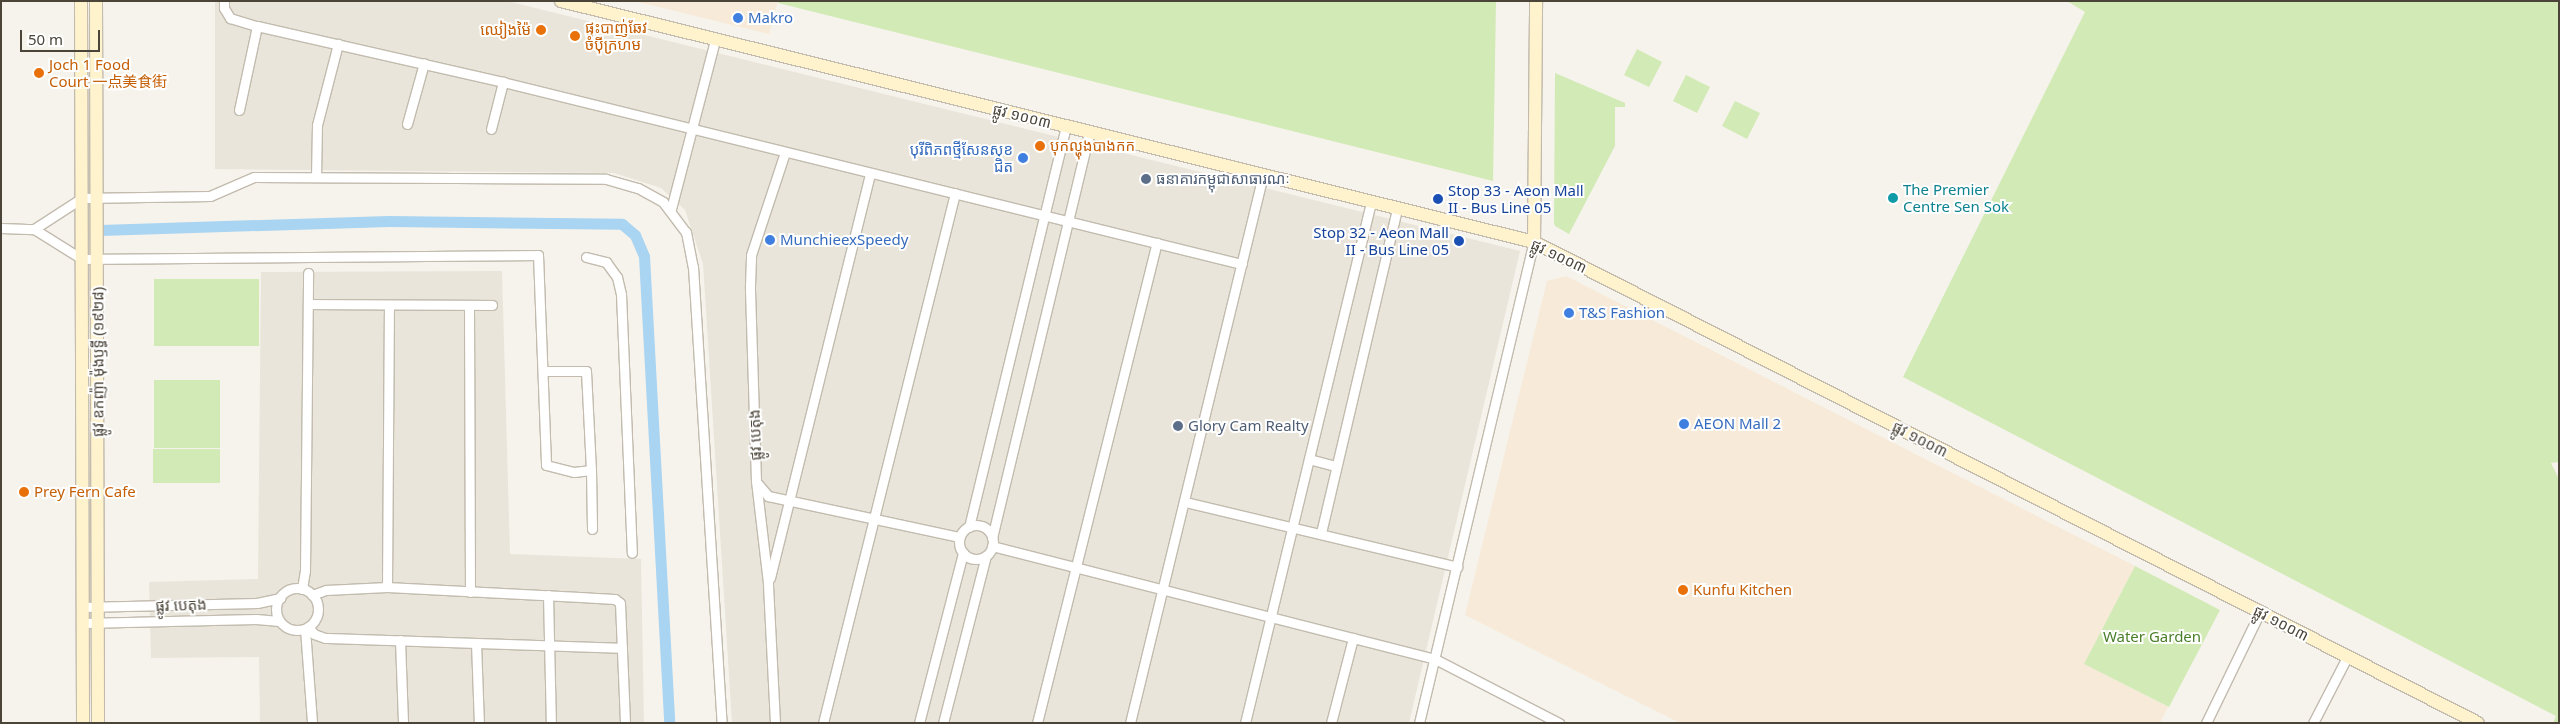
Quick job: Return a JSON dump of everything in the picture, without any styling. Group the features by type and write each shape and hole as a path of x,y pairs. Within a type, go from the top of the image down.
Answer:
{"main road":[{"name":"ផ្លូវ ឧកញ៉ា ម៉ុងឫទ្ធី (១៩២៨)","path":"81,1 83,723"},
{"name":"ផ្លូវ ឧកញ៉ា ម៉ុងឫទ្ធី (១៩២៨)","path":"96,1 98,723"},
{"name":"ផ្លូវ ១០០៣","path":"561,1 1534,242 2478,723"},
{"path":"1534,242 1536,1"}],"street":[{"path":"224,1 224,8 230,18 257,26 503,82 1242,264"},
{"path":"239,110 257,26"},
{"path":"671,210 714,40"},
{"path":"316,177 317,125 338,44"},
{"path":"407,124 424,63"},
{"path":"491,129 503,82"},
{"path":"919,723 963,554 960,537 969,526 1066,127"},
{"path":"943,723 986,556 992,542 1089,132"},
{"name":"ផ្លូវ បេតុង","path":"775,723 768,583 756,481 751,256 785,152"},
{"path":"768,583 792,499 870,173"},
{"path":"1130,723 1263,176"},
{"path":"34,229 82,203 210,196 254,177 606,179 638,188 671,210 686,232 693,267 722,723"},
{"path":"823,723 876,518 955,193"},
{"path":"1245,723 1371,202"},
{"path":"1321,533 1397,208"},
{"path":"1,228 34,229 82,252 538,255 544,371 546,465 574,472 590,470"},
{"path":"1419,723 1534,242"},
{"path":"1037,723 1157,244"},
{"path":"586,257 606,262 617,277 621,294 632,554"},
{"path":"302,589 305,571 308,273"},
{"path":"308,304 492,305"},
{"path":"387,587 389,304"},
{"path":"469,305 470,592"},
{"path":"544,371 586,371 592,529"},
{"path":"1309,459 1336,466"},
{"path":"756,481 768,496 792,499 960,537"},
{"path":"1185,502 1292,526 1457,567"},
{"path":"969,526 983,527 992,542 1075,567 1435,659 1559,723"},
{"path":"963,554 977,559 986,556"},
{"path":"312,595 326,590 387,587 618,600 625,723"},
{"path":"312,723 307,628 317,614 312,595 302,589 289,590 280,598 276,609 279,621 291,629 307,628 314,634 325,638 622,648"},
{"path":"548,595 551,723"},
{"name":"ផ្លូវ បេតុង","path":"82,607 258,603 280,598"},
{"path":"2206,723 2260,612"},
{"name":"ផ្លូវ បេតុង","path":"83,623 256,618 279,621"},
{"path":"1331,723 1352,638"},
{"path":"400,640 403,723"},
{"path":"476,643 479,723"},
{"path":"2313,723 2347,657"}],"shaded area":[{"path":"215,1 507,1 1520,251 1409,723 732,723 703,264 685,210 661,188 614,173 215,169"},
{"name":"Makro","path":"634,1 778,1 769,34"},
{"path":"502,271 510,554 641,559 644,723 260,723 259,657 151,658 149,582 258,579 261,272"},
{"name":"AEON Mall 2","path":"1566,276 2135,566 2084,664 2168,707 2160,723 1680,723 1465,615 1547,281"}],"green space":[{"path":"779,1 1496,1 1493,181 778,3"},
{"path":"2067,1 2559,1 2559,462 2551,463 2559,479 2559,723 2553,723 2556,716 1903,377 2085,12"},
{"path":"1637,49 1662,62 1649,87 1624,75"},
{"path":"1555,73 1625,103 1625,107 1615,107 1615,146 1569,234 1555,226 1554,222"},
{"path":"1686,75 1710,87 1697,113 1673,101"},
{"path":"1735,101 1760,113 1747,139 1722,126"},
{"path":"154,279 259,279 259,346 154,346"},
{"path":"154,380 220,380 220,448 154,448"},
{"path":"153,449 220,449 220,483 153,483"},
{"name":"Water Garden","path":"2135,566 2220,610 2169,707 2084,664"}],"waterway":[{"path":"100,230 389,221 622,224 635,235 644,256 669,723"}],"place":[{"name":"Makro","path":"738,18"},
{"name":"ឈៀងម៉ៃ","path":"541,30"},
{"name":"ផ្ទះបាញ់ឆែវ ចំប៉ីក្រហម","path":"575,36"},
{"name":"Joch 1 Food Court 一点美食街","path":"39,73"},
{"name":"បុកល្ហុងបាងកក","path":"1040,146"},
{"name":"បុរីពិភពថ្មីសែនសុខ ជិត","path":"1023,158"},
{"name":"ធនាគារកម្ពុជាសាធារណៈ","path":"1146,179"},
{"name":"The Premier Centre Sen Sok","path":"1893,198"},
{"name":"Stop 33 - Aeon Mall II - Bus Line 05","path":"1438,199"},
{"name":"MunchieexSpeedy","path":"770,240"},
{"name":"Stop 32 - Aeon Mall II - Bus Line 05","path":"1459,241"},
{"name":"T&S Fashion","path":"1569,313"},
{"name":"AEON Mall 2","path":"1684,424"},
{"name":"Glory Cam Realty","path":"1178,426"},
{"name":"Prey Fern Cafe","path":"24,492"},
{"name":"Kunfu Kitchen","path":"1683,590"}]}
